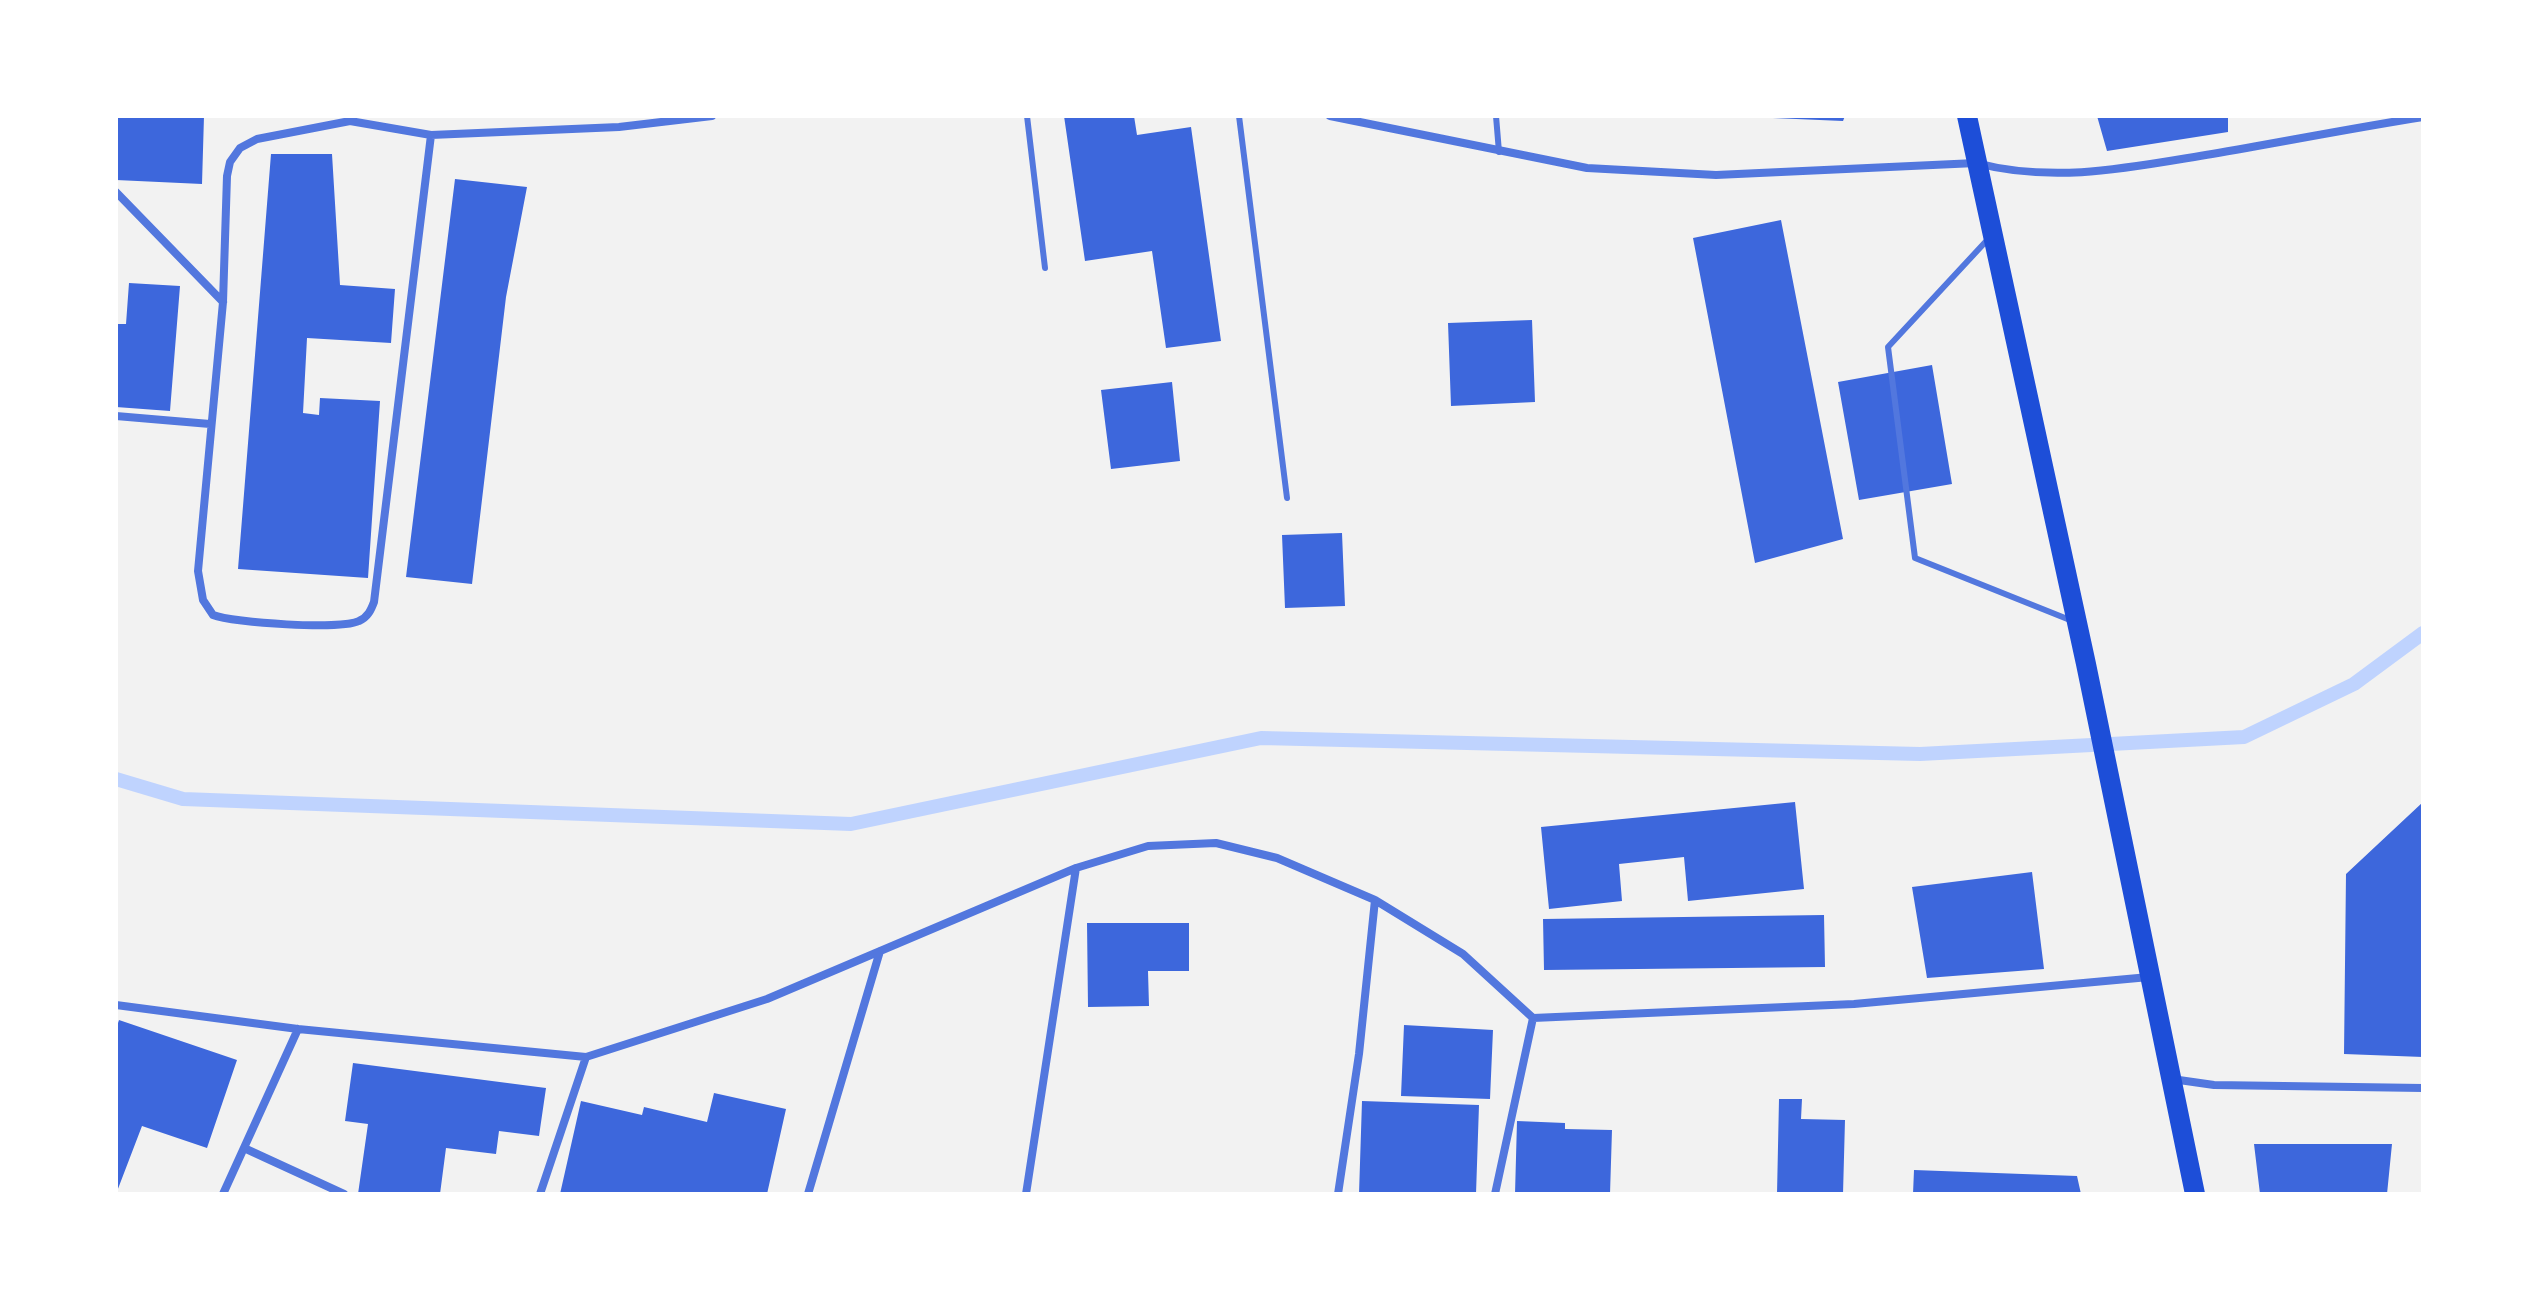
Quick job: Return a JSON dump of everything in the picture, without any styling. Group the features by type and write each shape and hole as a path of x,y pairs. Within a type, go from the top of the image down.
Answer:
{"main road":[{"path":"1967,116 2086,664 2195,1194"}],"street":[{"path":"431,135 374,602 365,618 348,625 236,621 213,615 207,609 199,587 198,571 223,302 230,162 240,148 257,139 350,118 431,135 619,127 712,116"},
{"path":"1330,116 1587,168 1716,175 1976,163 2012,173 2110,171 2423,117"},
{"path":"2363,116 2365,127"},
{"path":"116,192 223,302"},
{"path":"116,416 210,424"},
{"path":"116,1005 298,1029 586,1057 767,999 1076,868 1148,846 1216,843 1277,858 1375,900 1463,954 1533,1018 1854,1004 2151,977"},
{"path":"1026,1194 1076,868"},
{"path":"1338,1194 1359,1054 1375,900"},
{"path":"808,1194 880,951"},
{"path":"1495,1194 1533,1018"},
{"path":"223,1194 298,1029"},
{"path":"540,1194 586,1057"},
{"path":"2172,1079 2214,1085 2423,1088"},
{"path":"244,1148 344,1194"}],"lane":[{"path":"1027,116 1045,268"},
{"path":"1239,116 1287,498"},
{"path":"1496,116 1499,152"},
{"path":"1994,234 1888,347 1915,558 2077,623"}],"building":[{"path":"116,116 204,116 202,184 116,180"},
{"path":"1064,116 1134,116 1137,135 1191,127 1221,341 1166,348 1152,251 1085,261"},
{"path":"1726,116 1845,116 1843,121"},
{"path":"2097,116 2228,116 2228,132 2107,151"},
{"path":"271,154 332,154 340,285 395,289 391,343 307,338 303,413 319,415 320,398 380,401 368,578 238,569"},
{"path":"455,179 527,187 506,297 472,584 406,577"},
{"path":"1781,220 1843,539 1755,563 1693,238"},
{"path":"129,283 180,286 170,411 116,407 116,324 126,324"},
{"path":"1532,320 1535,402 1451,406 1448,323"},
{"path":"1932,365 1952,484 1859,500 1838,382"},
{"path":"1172,382 1180,461 1111,469 1101,390"},
{"path":"1342,533 1345,606 1285,608 1282,535"},
{"path":"1795,802 1804,889 1688,901 1684,857 1619,864 1622,901 1549,909 1541,827"},
{"path":"2423,802 2423,1057 2344,1054 2346,874"},
{"path":"2032,872 2044,969 1927,978 1912,887"},
{"path":"1824,915 1825,967 1544,970 1543,919"},
{"path":"1087,923 1189,923 1189,971 1148,971 1149,1006 1088,1007"},
{"path":"119,1020 237,1060 207,1148 142,1126 116,1194 116,1029"},
{"path":"1404,1025 1493,1030 1490,1099 1401,1096"},
{"path":"353,1063 546,1088 539,1136 499,1131 496,1154 446,1148 440,1194 358,1194 368,1124 345,1121"},
{"path":"714,1093 786,1109 767,1194 560,1194 581,1101 642,1115 644,1107 707,1122"},
{"path":"1779,1099 1802,1099 1801,1119 1845,1120 1843,1194 1777,1194"},
{"path":"1362,1101 1479,1105 1476,1194 1359,1194"},
{"path":"1517,1121 1565,1123 1565,1129 1612,1130 1610,1194 1515,1194"},
{"path":"2254,1144 2392,1144 2387,1194 2260,1194"},
{"path":"1914,1170 2077,1176 2081,1194 1913,1194"}],"waterway":[{"path":"116,779 183,799 851,824 1261,738 1920,754 2244,737 2354,684 2423,633"}]}
